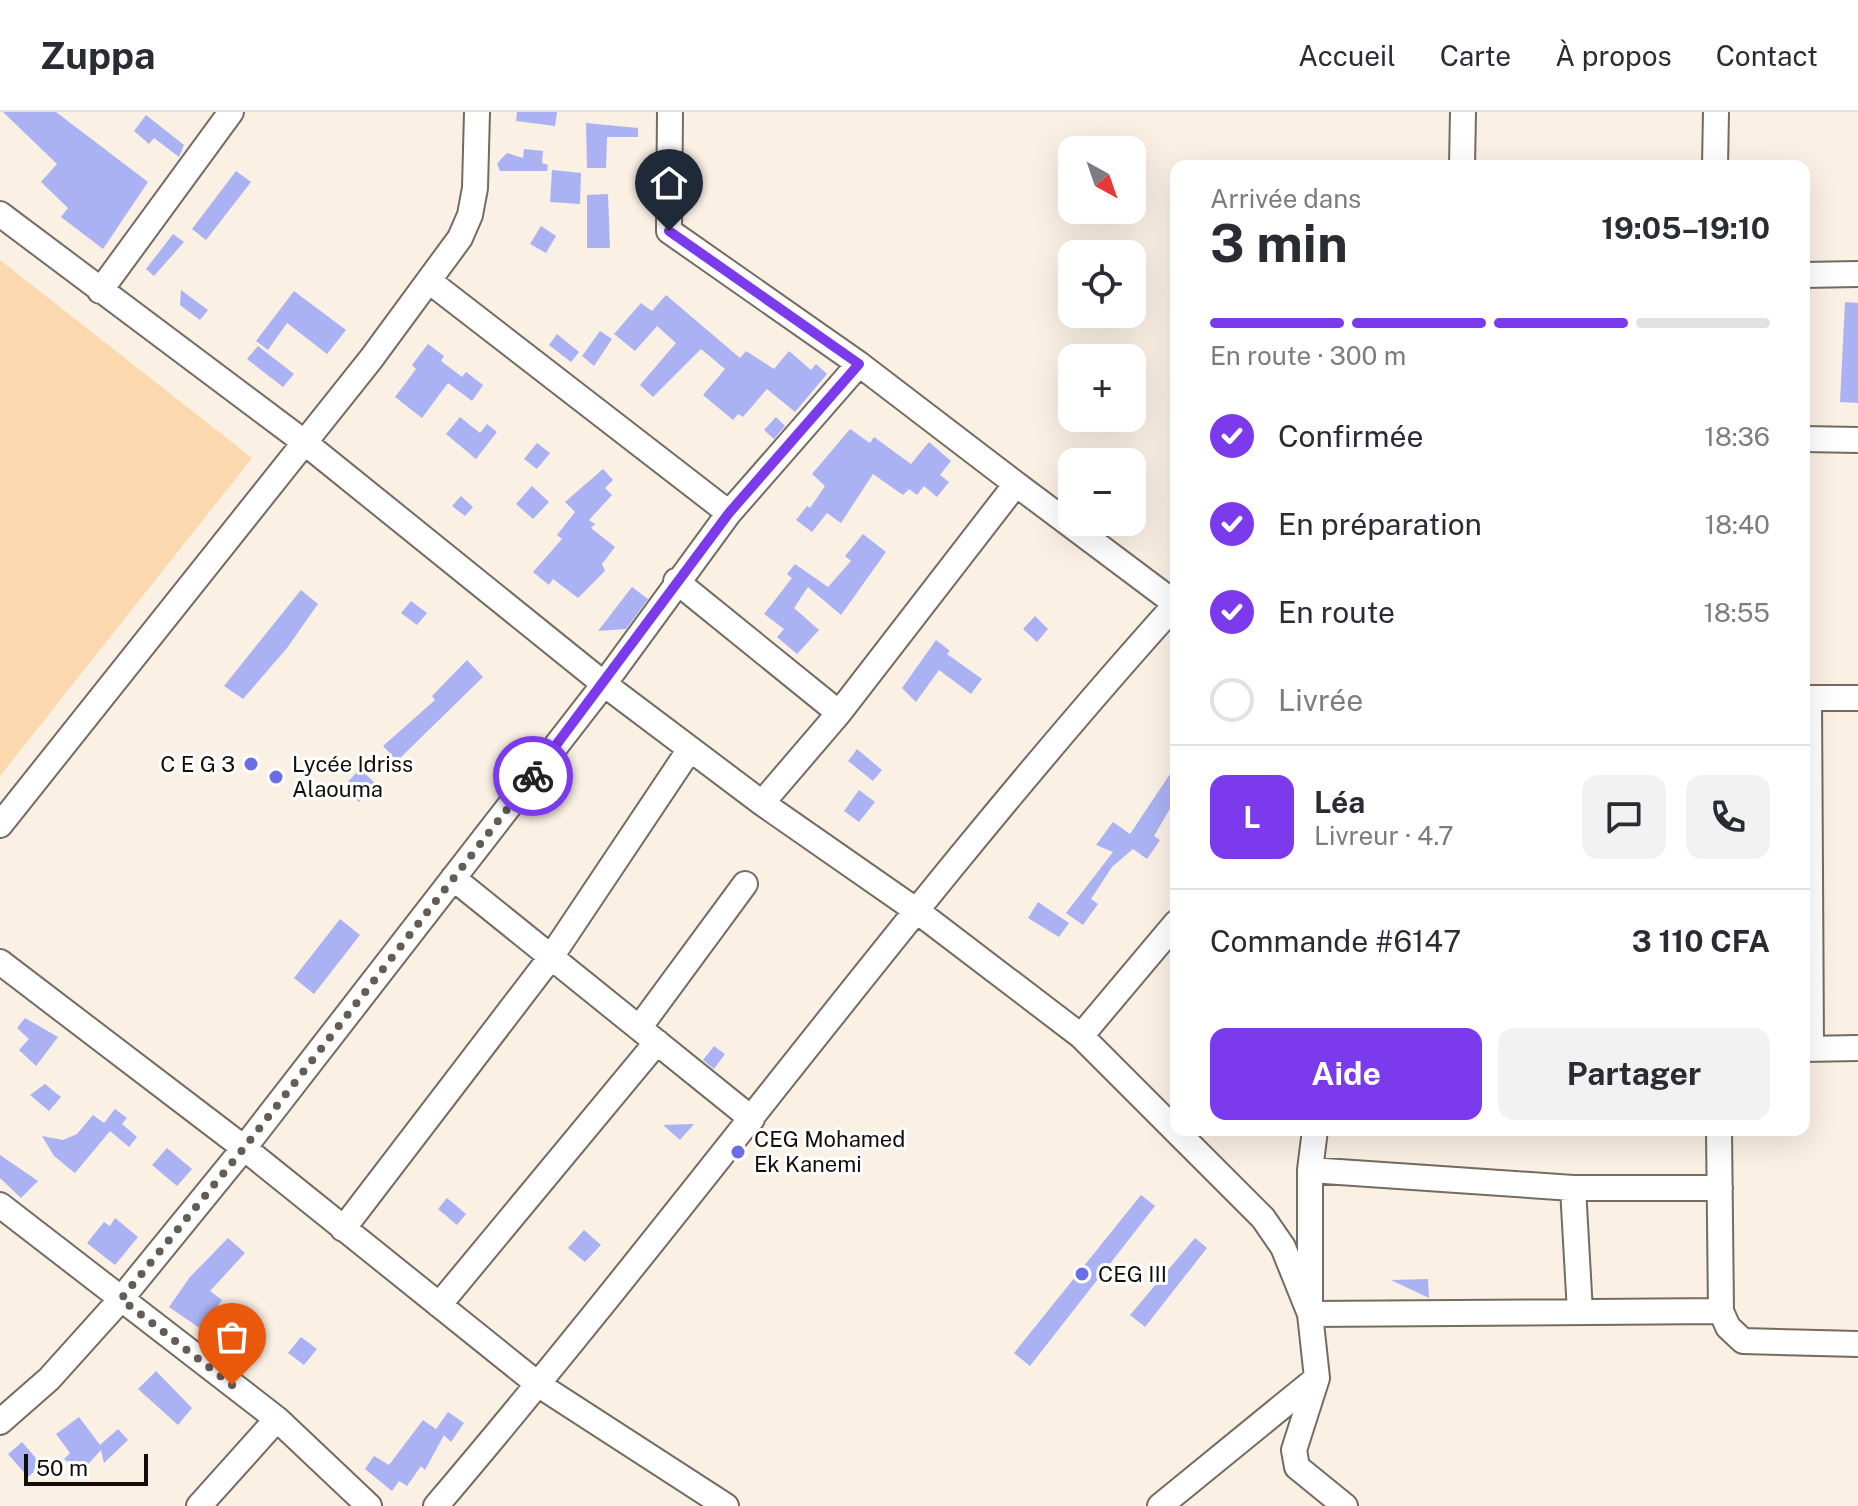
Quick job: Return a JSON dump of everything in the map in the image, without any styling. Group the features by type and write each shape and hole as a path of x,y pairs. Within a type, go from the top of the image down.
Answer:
{"street":[{"path":"100,291 231,112"},
{"path":"0,825 304,442 460,238 470,215 475,188 477,112"},
{"path":"670,112 669,231 859,364 1170,600"},
{"path":"1462,160 1463,112"},
{"path":"1715,160 1716,112"},
{"path":"0,214 304,442 604,684 762,803 917,911 1081,1036 1170,1125"},
{"path":"1810,275 1858,274"},
{"path":"429,281 729,513"},
{"path":"0,1422 49,1379 121,1299 244,1148 604,684 676,581 729,513 859,364"},
{"path":"1810,439 1858,440"},
{"path":"762,803 839,713 1016,484"},
{"path":"676,581 839,713"},
{"path":"436,1506 539,1385 917,911 1170,611"},
{"path":"1810,698 1858,698"},
{"path":"343,1229 551,957 690,749"},
{"path":"453,878 752,1119"},
{"path":"439,1305 648,1035 745,884"},
{"path":"1081,1036 1170,933"},
{"path":"0,962 244,1148 539,1385 726,1506"},
{"path":"1810,1049 1858,1048"},
{"path":"1181,1136 1263,1218 1283,1247 1310,1314"},
{"path":"1314,1136 1310,1170 1310,1314 1317,1378 1294,1450 1297,1467 1345,1506"},
{"path":"1719,1136 1721,1311 1728,1327 1743,1341 1858,1344"},
{"path":"1310,1170 1573,1188 1720,1188"},
{"path":"1573,1188 1580,1312"},
{"path":"0,1205 277,1419 369,1506"},
{"path":"1310,1314 1721,1311"},
{"path":"1160,1506 1317,1378"},
{"path":"199,1506 277,1419"}],"shaded area":[{"path":"0,260 252,458 0,776"}],"building":[{"path":"3,112 56,112 148,182 103,249 61,217 68,208 41,182 57,164"},
{"path":"517,112 557,112 555,126 516,121"},
{"path":"146,115 184,145 179,157 154,138 149,144 134,131"},
{"path":"586,123 638,128 638,137 607,137 606,168 587,168"},
{"path":"524,149 543,151 542,163 548,165 547,171 500,171 497,164 507,153 523,158"},
{"path":"552,170 581,173 580,204 550,202"},
{"path":"236,171 251,182 206,240 192,229"},
{"path":"608,194 610,248 587,248 587,195"},
{"path":"541,226 556,236 546,253 530,244"},
{"path":"173,234 184,242 154,276 146,269"},
{"path":"181,290 208,310 200,320 180,305"},
{"path":"294,291 346,330 327,354 287,323 268,350 256,341"},
{"path":"666,295 740,358 746,351 774,369 789,351 811,370 816,364 827,374 795,412 767,389 743,417 738,414 733,420 703,395 725,369 701,349 653,397 640,385 676,343 657,326 635,351 614,334 641,303 652,311"},
{"path":"1845,302 1858,303 1858,403 1840,402"},
{"path":"600,331 612,339 594,366 582,356"},
{"path":"557,334 579,352 571,362 549,345"},
{"path":"428,344 444,356 441,361 462,377 466,372 483,385 472,401 448,383 422,418 395,397 416,369 412,365"},
{"path":"258,346 294,374 283,387 247,359"},
{"path":"460,417 480,433 487,424 497,432 476,459 446,434"},
{"path":"776,417 785,426 774,439 764,430"},
{"path":"850,429 870,443 874,437 911,464 929,442 951,461 940,475 949,482 937,497 924,486 917,495 909,489 903,495 873,474 841,523 827,513 812,532 796,520 807,506 810,508 825,486 812,474"},
{"path":"537,443 550,453 537,469 524,459"},
{"path":"603,469 613,480 605,488 612,495 589,520 595,524 591,528 615,547 602,564 605,571 578,598 553,579 549,585 533,572 562,539 557,535 575,512 565,502"},
{"path":"532,486 549,502 533,519 516,504"},
{"path":"461,496 473,507 465,516 452,506"},
{"path":"863,534 886,552 841,615 808,587 794,608 819,630 797,654 777,637 784,629 764,614 792,578 787,574 795,564 828,587 851,561 845,556"},
{"path":"632,587 648,599 626,629 598,631"},
{"path":"301,590 318,604 287,648 243,699 224,686"},
{"path":"411,601 427,613 417,625 401,613"},
{"path":"1035,616 1048,629 1037,642 1023,629"},
{"path":"936,640 950,651 947,654 982,679 971,694 939,670 916,702 902,688"},
{"path":"467,660 483,677 397,761 383,746 435,700 432,696"},
{"path":"857,749 882,770 873,781 848,761"},
{"path":"360,769 376,784 359,802 343,787"},
{"path":"1170,774 1170,809 1154,836 1160,840 1147,859 1133,849 1112,867 1091,899 1098,904 1083,925 1066,913 1113,852 1096,845 1113,822 1130,834"},
{"path":"859,790 875,802 859,822 844,811"},
{"path":"1038,902 1069,923 1059,937 1028,918"},
{"path":"340,919 360,935 314,994 294,978"},
{"path":"25,1018 58,1037 36,1066 19,1050 29,1039 17,1028"},
{"path":"714,1046 725,1054 714,1069 703,1060"},
{"path":"45,1084 61,1097 49,1111 30,1095"},
{"path":"115,1109 127,1118 122,1124 137,1137 129,1147 110,1131 75,1173 54,1156 42,1136 63,1140 77,1134 93,1115 104,1123"},
{"path":"694,1124 680,1140 663,1125"},
{"path":"167,1148 192,1169 177,1186 152,1165"},
{"path":"0,1155 38,1181 21,1198 0,1178"},
{"path":"1141,1195 1155,1206 1030,1366 1014,1353"},
{"path":"447,1198 466,1214 457,1225 438,1209"},
{"path":"115,1218 138,1237 115,1265 87,1243 104,1222 110,1226"},
{"path":"584,1230 601,1245 585,1262 568,1248"},
{"path":"228,1238 245,1253 210,1291 222,1300 201,1329 169,1307 190,1277"},
{"path":"1195,1238 1207,1248 1145,1327 1130,1315"},
{"path":"1428,1279 1429,1298 1391,1280"},
{"path":"301,1337 317,1349 304,1365 288,1353"},
{"path":"156,1371 192,1408 178,1425 138,1389"},
{"path":"448,1412 464,1423 451,1442 444,1435 425,1470 421,1466 407,1486 399,1481 392,1491 365,1469 374,1456 389,1465 423,1420 436,1429"},
{"path":"79,1417 100,1445 118,1429 128,1440 104,1463 101,1450 80,1473 64,1459 70,1453 56,1434"},
{"path":"22,1442 42,1465 28,1477 8,1454"}],"way so far":[{"path":"232,1385 121,1299 244,1148 533,776"}],"place":[{"name":"C E G 3","path":"251,764"},
{"name":"Lycée Idriss Alaouma","path":"276,777"},
{"name":"CEG Mohamed Ek Kanemi","path":"738,1152"},
{"name":"CEG III","path":"1082,1274"}],"route":[{"path":"533,776 729,513 859,364 669,231"}]}
